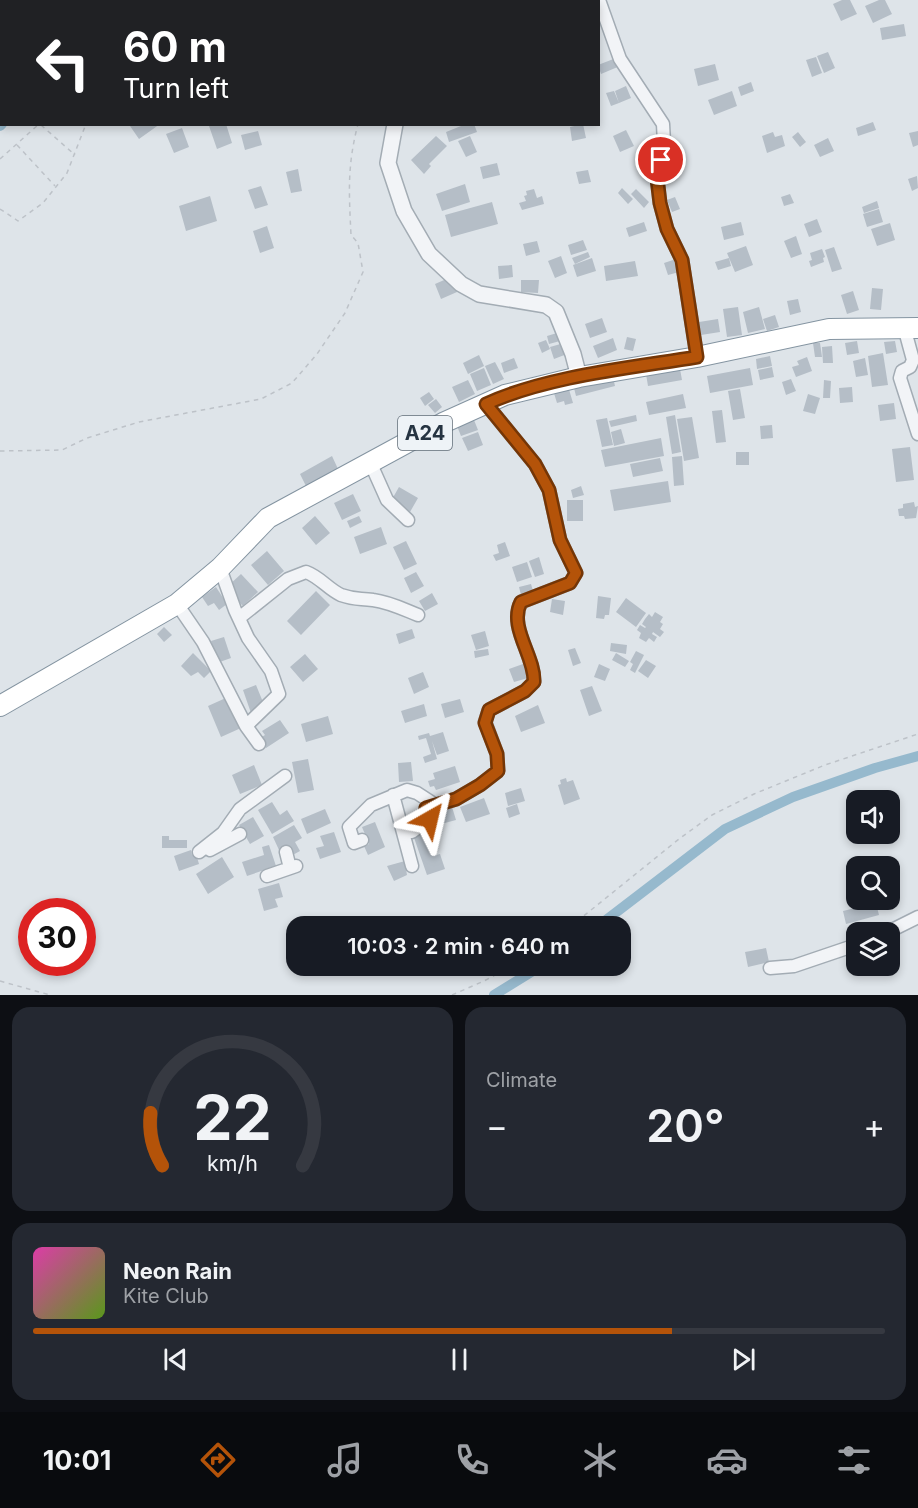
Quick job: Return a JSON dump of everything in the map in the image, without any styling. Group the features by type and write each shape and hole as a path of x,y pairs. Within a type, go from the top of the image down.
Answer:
{"highway":[{"name":"A24","path":"0,706 177,604 220,568 268,518 445,422 505,395 579,377 697,357 829,329 911,327"}],"street":[{"path":"600,3 620,59 663,124 664,143 657,178 660,203 667,229 682,260 697,357"},
{"path":"395,126 388,163 404,211 429,254 461,284 479,294 546,305 556,312 573,354 579,377"},
{"path":"911,327 913,360 910,367 902,371 900,378 918,434"},
{"path":"412,832 430,819 426,808 456,799 498,771 497,754 485,723 489,710 525,691 534,682 535,671 524,643 516,610 521,602 570,583 576,573 560,540 549,490 535,464 486,404"},
{"path":"370,462 387,500 408,520"},
{"path":"220,568 248,638 271,671 279,694 246,726"},
{"path":"239,618 288,579 306,572 316,575 337,593 356,600 371,599 389,603 418,615"},
{"path":"177,604 203,642 246,726 259,744"},
{"path":"240,834 200,854 223,833 240,808 285,776"},
{"path":"362,840 354,843 349,826 371,805 407,790 417,793 434,804"},
{"path":"393,795 412,866"},
{"path":"267,876 293,867 286,852"},
{"path":"900,926 918,917"},
{"path":"770,968 794,966 846,948"}],"path":[{"path":"0,159 38,126"},
{"path":"42,126 75,155"},
{"path":"0,209 18,221 43,202 67,172 85,126"},
{"path":"0,451 62,450 87,438 139,422 261,399 292,383 317,354 345,313 363,272 358,243 351,236 348,187 351,154 358,126"},
{"path":"17,145 56,187"},
{"path":"584,916 712,815 754,794 825,765 918,734"},
{"path":"452,995 493,976"},
{"path":"0,981 50,995"}],"building":[{"path":"842,0 850,0 857,14 841,21 833,4"},
{"path":"885,0 892,14 873,23 865,6"},
{"path":"904,24 906,36 882,40 880,28"},
{"path":"828,52 835,68 824,73 817,56"},
{"path":"816,57 822,73 812,77 806,60"},
{"path":"616,58 620,66 601,74 600,64"},
{"path":"715,64 719,80 698,86 694,69"},
{"path":"751,82 754,91 741,96 738,87"},
{"path":"626,86 631,98 619,103 615,91"},
{"path":"614,91 619,103 611,106 606,93"},
{"path":"732,91 737,106 714,115 708,100"},
{"path":"873,122 876,130 858,136 856,128"},
{"path":"130,126 157,126 139,139"},
{"path":"209,126 227,126 232,143 217,149"},
{"path":"461,126 475,126 477,132 449,142 446,132"},
{"path":"583,126 586,138 572,141 570,127"},
{"path":"182,128 189,147 174,153 166,134"},
{"path":"626,130 634,146 620,152 613,136"},
{"path":"258,131 262,145 245,150 241,135"},
{"path":"918,131 918,145 913,147 909,133"},
{"path":"773,132 775,137 782,135 785,146 767,153 762,136"},
{"path":"798,132 806,142 800,147 792,137"},
{"path":"436,136 447,146 429,164 431,166 424,174 411,160"},
{"path":"470,136 477,152 466,157 458,141"},
{"path":"828,138 834,151 820,157 814,145"},
{"path":"497,163 500,175 483,179 480,167"},
{"path":"298,169 302,191 291,193 286,172"},
{"path":"588,170 591,182 579,184 576,172"},
{"path":"917,176 918,188 912,191 908,179"},
{"path":"465,184 470,202 442,211 436,194"},
{"path":"261,186 268,205 255,209 248,190"},
{"path":"622,188 633,199 628,204 618,193"},
{"path":"534,189 537,198 542,196 544,204 522,210 519,203 526,201 524,196 527,195 526,191"},
{"path":"636,189 649,202 644,208 631,194"},
{"path":"790,194 794,203 784,206 781,197"},
{"path":"210,196 217,221 186,231 179,206"},
{"path":"675,197 680,209 672,212 667,200"},
{"path":"877,201 879,208 864,213 862,207"},
{"path":"492,202 498,224 451,237 445,215"},
{"path":"879,209 883,222 867,227 863,214"},
{"path":"817,219 822,232 809,237 804,224"},
{"path":"644,222 647,231 629,237 626,228"},
{"path":"741,222 744,235 724,240 721,227"},
{"path":"890,223 895,240 877,246 871,229"},
{"path":"267,226 274,248 260,253 253,231"},
{"path":"796,236 802,254 791,258 784,241"},
{"path":"583,240 587,250 571,255 568,245"},
{"path":"537,241 540,252 526,256 523,244"},
{"path":"746,246 753,265 735,272 727,253"},
{"path":"834,247 842,269 832,272 825,250"},
{"path":"822,249 824,262 811,267 810,253"},
{"path":"588,252 590,257 575,264 572,258"},
{"path":"561,256 567,273 555,278 548,261"},
{"path":"592,258 596,271 577,277 573,265"},
{"path":"679,258 683,271 668,275 664,263"},
{"path":"729,258 731,266 718,270 715,262"},
{"path":"635,261 638,276 606,281 604,266"},
{"path":"512,265 513,277 499,279 498,266"},
{"path":"451,277 457,292 441,299 435,284"},
{"path":"521,280 539,280 538,293 521,292"},
{"path":"872,288 883,289 881,310 870,309"},
{"path":"853,291 859,310 847,314 841,295"},
{"path":"798,299 801,312 790,315 787,301"},
{"path":"738,307 742,335 727,337 723,309"},
{"path":"759,307 765,329 748,333 743,312"},
{"path":"775,315 779,327 767,331 763,319"},
{"path":"602,318 607,332 590,338 585,324"},
{"path":"718,319 720,332 701,335 699,322"},
{"path":"557,333 560,341 549,344 547,336"},
{"path":"627,337 636,339 633,351 624,349"},
{"path":"613,338 617,350 598,358 593,346"},
{"path":"546,340 550,349 542,353 538,343"},
{"path":"857,341 859,353 847,355 845,343"},
{"path":"895,341 897,352 886,354 884,342"},
{"path":"564,343 567,354 554,359 550,347"},
{"path":"813,343 820,343 822,357 815,357"},
{"path":"832,346 833,363 823,363 822,347"},
{"path":"883,353 888,385 872,387 868,356"},
{"path":"479,355 484,366 468,374 463,363"},
{"path":"770,356 772,366 757,369 756,359"},
{"path":"807,357 812,371 796,377 792,367 799,365 797,361"},
{"path":"514,358 518,368 504,373 501,363"},
{"path":"865,358 868,375 856,377 853,361"},
{"path":"495,362 504,379 493,384 485,366"},
{"path":"772,367 774,377 760,380 758,370"},
{"path":"484,368 491,385 477,391 470,374"},
{"path":"750,368 753,385 710,393 707,376"},
{"path":"680,369 682,380 648,386 646,374"},
{"path":"612,373 615,386 576,396 573,384"},
{"path":"791,379 796,391 786,395 782,382"},
{"path":"468,380 475,394 459,402 452,387"},
{"path":"824,380 831,381 830,398 823,398"},
{"path":"568,386 573,403 565,405 564,401 557,403 553,390"},
{"path":"852,387 853,402 840,403 839,388"},
{"path":"740,389 745,418 733,420 728,391"},
{"path":"429,392 434,399 425,406 420,398"},
{"path":"683,394 686,408 649,415 646,402"},
{"path":"808,394 820,398 815,414 803,411"},
{"path":"436,399 442,407 435,413 428,405"},
{"path":"894,403 896,419 880,421 878,405"},
{"path":"722,410 726,442 716,443 712,411"},
{"path":"472,415 478,430 461,436 455,421"},
{"path":"636,415 637,421 611,427 609,421"},
{"path":"675,415 681,452 672,454 666,417"},
{"path":"692,417 699,458 684,461 677,419"},
{"path":"607,418 613,445 602,447 596,420"},
{"path":"772,425 773,438 761,439 760,426"},
{"path":"621,429 625,443 614,446 611,432"},
{"path":"478,432 483,445 468,451 462,438"},
{"path":"661,438 664,456 605,467 601,450"},
{"path":"910,447 914,480 896,482 892,449"},
{"path":"736,452 749,452 749,465 736,465"},
{"path":"332,456 338,469 306,486 300,474"},
{"path":"682,456 684,485 674,486 672,457"},
{"path":"660,458 663,471 633,477 630,464"},
{"path":"668,481 671,502 614,511 610,490"},
{"path":"581,486 584,495 573,498 571,490"},
{"path":"399,487 418,498 410,512 391,501"},
{"path":"353,494 361,511 342,520 334,503"},
{"path":"567,500 583,500 583,521 567,521"},
{"path":"914,502 915,507 918,506 916,518 905,519 904,516 899,516 898,509 903,508 903,504"},
{"path":"315,516 330,533 316,545 302,528"},
{"path":"359,516 362,522 350,528 347,521"},
{"path":"381,527 387,544 360,554 354,537"},
{"path":"406,541 417,564 404,570 393,547"},
{"path":"505,542 510,556 496,561 493,555 499,553 497,545"},
{"path":"267,551 284,571 268,585 251,565"},
{"path":"539,557 544,574 535,577 529,561"},
{"path":"527,562 532,577 517,582 512,567"},
{"path":"416,572 424,586 411,593 404,578"},
{"path":"241,574 258,592 243,606 231,594 228,586"},
{"path":"531,584 533,591 521,595 519,587"},
{"path":"216,587 227,604 219,610 214,603 208,606 202,597"},
{"path":"316,591 330,605 301,635 287,621"},
{"path":"432,593 438,604 425,611 419,601"},
{"path":"598,596 611,598 609,615 605,615 604,619 596,618"},
{"path":"626,598 646,613 636,627 616,612"},
{"path":"552,599 565,601 563,615 550,612"},
{"path":"655,612 663,617 660,629 664,632 660,637 653,632 652,634 657,637 654,642 649,638 646,642 639,638 641,633 637,630 640,625 646,627 642,624 649,614 652,617"},
{"path":"164,627 172,635 164,642 157,634"},
{"path":"412,629 415,638 399,644 396,634"},
{"path":"485,631 489,646 476,650 471,635"},
{"path":"224,637 231,658 214,664 215,653 211,641"},
{"path":"611,643 627,645 626,654 610,651"},
{"path":"575,648 581,663 573,666 568,650"},
{"path":"488,649 489,655 475,658 474,651"},
{"path":"636,651 644,655 635,673 630,670 633,664 630,662"},
{"path":"193,653 211,671 204,678 198,672 191,676 181,666"},
{"path":"616,653 629,661 625,667 612,660"},
{"path":"305,654 318,669 303,682 290,667"},
{"path":"646,660 656,666 648,678 638,671"},
{"path":"523,664 528,678 514,682 509,669"},
{"path":"599,664 610,669 605,681 594,677"},
{"path":"423,672 429,687 414,694 408,678"},
{"path":"256,685 265,707 251,713 243,690"},
{"path":"592,686 602,711 589,716 580,690"},
{"path":"228,697 241,728 221,737 208,706"},
{"path":"460,699 464,712 445,718 441,704"},
{"path":"424,704 427,716 405,723 401,711"},
{"path":"538,705 545,723 521,732 515,716"},
{"path":"328,716 333,734 306,742 301,724"},
{"path":"280,720 289,733 266,748 260,738 265,735 262,731"},
{"path":"443,732 449,751 437,755 432,741 437,759 425,763 423,757 431,754 426,738 419,740 418,736 429,733 430,736"},
{"path":"308,759 314,790 298,793 292,762"},
{"path":"411,762 413,781 399,782 398,763"},
{"path":"254,765 262,785 240,794 232,775"},
{"path":"455,766 460,782 436,790 434,786 430,787 428,781 435,779 433,773"},
{"path":"566,778 567,782 573,780 580,799 564,805 558,785 561,784 560,780"},
{"path":"521,788 525,801 508,806 505,793"},
{"path":"484,798 490,814 466,822 460,807"},
{"path":"272,802 280,815 287,810 294,821 272,834 258,810"},
{"path":"517,804 520,814 509,818 506,808"},
{"path":"452,807 456,820 441,824 437,811"},
{"path":"325,809 331,823 307,834 301,819"},
{"path":"253,817 264,836 250,844 239,825"},
{"path":"375,822 385,847 368,855 364,846 369,844 362,827"},
{"path":"294,825 302,838 295,842 300,851 289,857 283,847 279,850 273,837"},
{"path":"431,826 435,837 427,840 432,856 440,854 445,869 427,875 412,832"},
{"path":"334,832 341,852 320,859 316,848 324,846 320,836"},
{"path":"162,836 169,836 169,840 187,840 187,848 162,848"},
{"path":"269,845 276,866 247,876 242,862 264,855 262,847"},
{"path":"191,850 192,855 196,854 199,864 179,871 174,856"},
{"path":"222,857 234,877 208,894 196,874"},
{"path":"405,861 412,866 406,869 407,875 394,881 387,866"},
{"path":"279,883 283,897 275,899 278,907 264,911 258,889"},
{"path":"878,910 879,915 846,922 846,924 843,911"},
{"path":"766,948 769,962 748,967 745,952"}],"waterway":[{"path":"611,916 725,829 793,797 875,768 918,756"},
{"path":"494,995 525,976"}],"route":[{"path":"430,819 426,808 456,799 498,771 497,754 485,723 489,710 525,691 534,682 535,671 524,643 516,610 521,602 570,583 576,573 560,540 549,490 535,464 486,404 505,395 579,377 697,357 682,260 667,229 660,203 657,178 661,160"}]}
